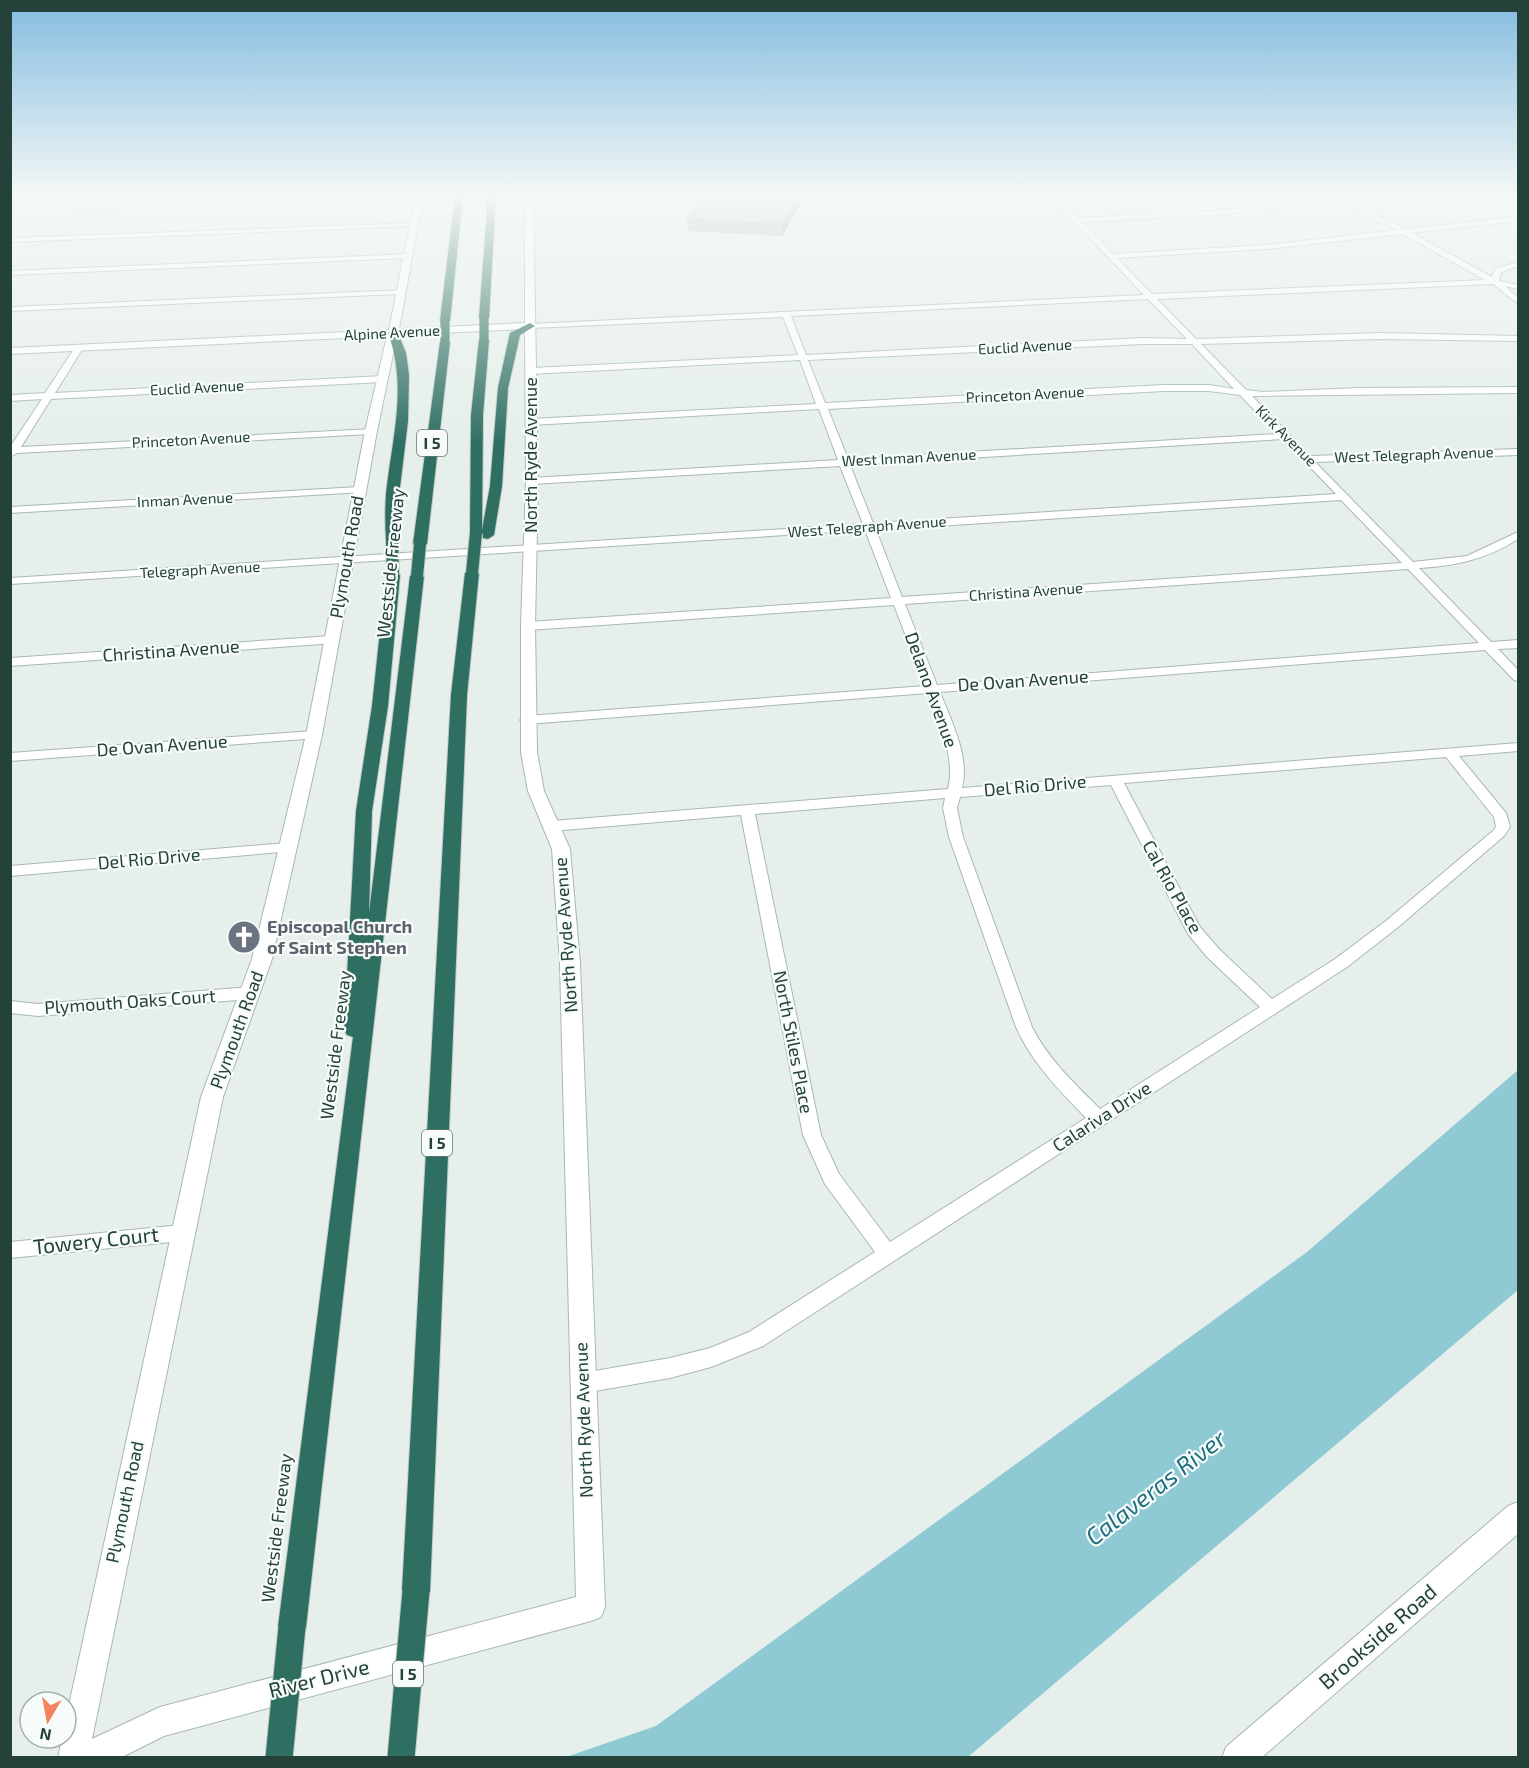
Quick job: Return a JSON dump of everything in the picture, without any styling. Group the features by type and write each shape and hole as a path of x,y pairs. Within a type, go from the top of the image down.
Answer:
{"highway":[{"name":"Westside Freeway","path":"279,1758 292,1627 345,1195 450,279"},
{"path":"482,534 477,416 487,279"},
{"path":"482,534 496,486 503,388 515,333 530,326"},
{"path":"345,1195 364,811 380,706 391,567 391,511 404,402 401,358 393,333"},
{"name":"I 5","path":"401,1758 416,1591 459,695 477,642 478,572 482,534"}],"street":[{"name":"Plymouth Road","path":"73,1758 181,1233 212,1097 250,993 272,919 314,735 370,431 393,333 403,279"},
{"name":"North Ryde Avenue","path":"530,279 532,481 528,626 528,752 537,791 561,849 570,963 591,1607"},
{"name":"Kirk Avenue","path":"1132,279 1310,459 1518,676"},
{"path":"1489,279 1518,302"},
{"name":"Alpine Avenue","path":"10,351 1495,282"},
{"path":"1495,282 1518,287"},
{"path":"10,309 400,292"},
{"name":"Delano Avenue","path":"786,314 805,358 952,742 957,773 950,808 959,852 1024,1028 1043,1060 1099,1119"},
{"name":"Euclid Avenue","path":"531,372 1143,341 1380,336 1518,338"},
{"path":"12,451 79,348"},
{"name":"Euclid Avenue","path":"10,398 382,379"},
{"name":"Princeton Avenue","path":"531,422 1164,388 1209,388 1263,395 1358,391 1518,390"},
{"name":"Princeton Avenue","path":"12,451 370,431"},
{"name":"West Inman Avenue","path":"532,481 1285,436"},
{"name":"West Telegraph Avenue","path":"1310,459 1518,452"},
{"name":"Inman Avenue","path":"10,510 359,490"},
{"name":"West Telegraph Avenue","path":"391,567 531,549 1345,497"},
{"name":"Christina Avenue","path":"528,626 1412,566 1475,558 1496,549 1518,535"},
{"name":"Telegraph Avenue","path":"10,581 346,561 391,567"},
{"name":"Christina Avenue","path":"10,662 332,640"},
{"name":"De Ovan Avenue","path":"527,720 932,687 1518,644"},
{"name":"De Ovan Avenue","path":"10,757 314,735"},
{"name":"Del Rio Drive","path":"552,826 1518,747"},
{"name":"Calariva Drive","path":"583,1383 670,1368 711,1358 747,1343 888,1255 1341,963 1392,924 1499,834 1503,827 1501,816 1449,752"},
{"name":"Cal Rio Place","path":"1115,779 1194,930 1213,953 1271,1008"},
{"name":"North Stiles Place","path":"747,809 812,1135 832,1179 888,1255"},
{"name":"Del Rio Drive","path":"10,871 287,848"},
{"name":"Plymouth Oaks Court","path":"10,1008 38,1010 250,993"},
{"name":"Towery Court","path":"10,1250 181,1233"},
{"name":"Brookside Road","path":"1237,1758 1518,1515"},
{"name":"River Drive","path":"87,1758 160,1722 591,1607"}],"water":[{"name":"Calaveras River","path":"1518,1070 1518,1290 968,1757 566,1757 656,1726 1307,1252"}],"place":[{"name":"Episcopal Church of Saint Stephen","path":"244,937"}]}
